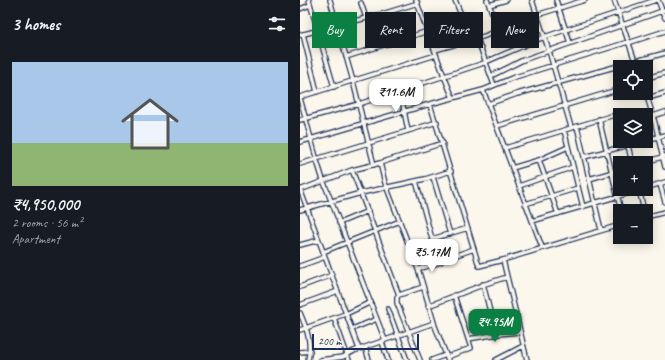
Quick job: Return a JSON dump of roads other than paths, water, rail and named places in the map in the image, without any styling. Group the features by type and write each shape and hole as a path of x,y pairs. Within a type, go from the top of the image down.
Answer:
{"street":[{"path":"309,0 312,12"},
{"path":"330,0 333,12"},
{"path":"455,0 460,12"},
{"path":"487,0 492,12"},
{"path":"489,5 506,0"},
{"path":"532,0 536,12"},
{"path":"556,0 570,44"},
{"path":"539,14 585,0"},
{"path":"614,0 635,60"},
{"path":"300,120 359,104 444,76 485,62 544,37 657,0 664,11 665,18"},
{"path":"387,12 418,1 424,19"},
{"path":"361,3 365,15"},
{"path":"300,8 310,4"},
{"path":"491,76 523,60 664,11"},
{"path":"539,21 571,128"},
{"path":"300,142 483,90 494,85 665,31"},
{"path":"312,32 302,35 317,92"},
{"path":"322,48 334,87"},
{"path":"343,48 374,165"},
{"path":"346,57 376,48"},
{"path":"442,48 435,50 436,55 453,98"},
{"path":"480,48 494,85"},
{"path":"639,60 665,53"},
{"path":"388,360 384,341 371,302 323,180 310,139 300,98 436,55"},
{"path":"488,104 517,94 613,67"},
{"path":"653,76 665,73"},
{"path":"400,90 408,131"},
{"path":"483,90 542,247"},
{"path":"497,126 613,92"},
{"path":"653,97 665,93"},
{"path":"430,104 437,122 479,266 613,227"},
{"path":"665,112 653,117 664,157 665,167"},
{"path":"505,148 611,116"},
{"path":"599,119 618,204"},
{"path":"300,164 437,122"},
{"path":"577,126 601,230"},
{"path":"564,130 583,206"},
{"path":"653,139 665,135"},
{"path":"359,349 300,190 352,170 374,165 443,143"},
{"path":"512,168 539,160 568,147"},
{"path":"584,156 614,148"},
{"path":"653,160 664,157"},
{"path":"539,160 558,214"},
{"path":"380,163 387,188 418,269 428,306 447,357"},
{"path":"518,186 573,167"},
{"path":"352,170 399,295 397,303 420,360"},
{"path":"300,210 361,193 433,177 451,171"},
{"path":"589,179 611,172"},
{"path":"433,177 450,234"},
{"path":"416,181 432,239 468,228"},
{"path":"653,186 665,182"},
{"path":"660,184 665,202"},
{"path":"525,204 578,188"},
{"path":"532,221 620,196"},
{"path":"339,223 368,212"},
{"path":"653,215 665,212"},
{"path":"324,252 400,221"},
{"path":"300,245 319,240"},
{"path":"448,258 474,249"},
{"path":"300,266 325,257"},
{"path":"503,260 527,360"},
{"path":"418,269 441,262"},
{"path":"300,287 332,275"},
{"path":"428,306 483,284 507,277"},
{"path":"483,284 496,335"},
{"path":"399,295 423,288"},
{"path":"300,305 338,291"},
{"path":"432,360 447,357 471,348 454,295"},
{"path":"300,330 347,314 371,302"},
{"path":"388,309 407,360"},
{"path":"300,313 310,341 309,360 314,360"},
{"path":"334,318 349,360"},
{"path":"352,329 377,319"},
{"path":"320,360 343,357 359,349 434,323"},
{"path":"468,340 520,332"},
{"path":"496,360 523,346"},
{"path":"365,347 369,360"},
{"path":"300,352 310,351"}]}
